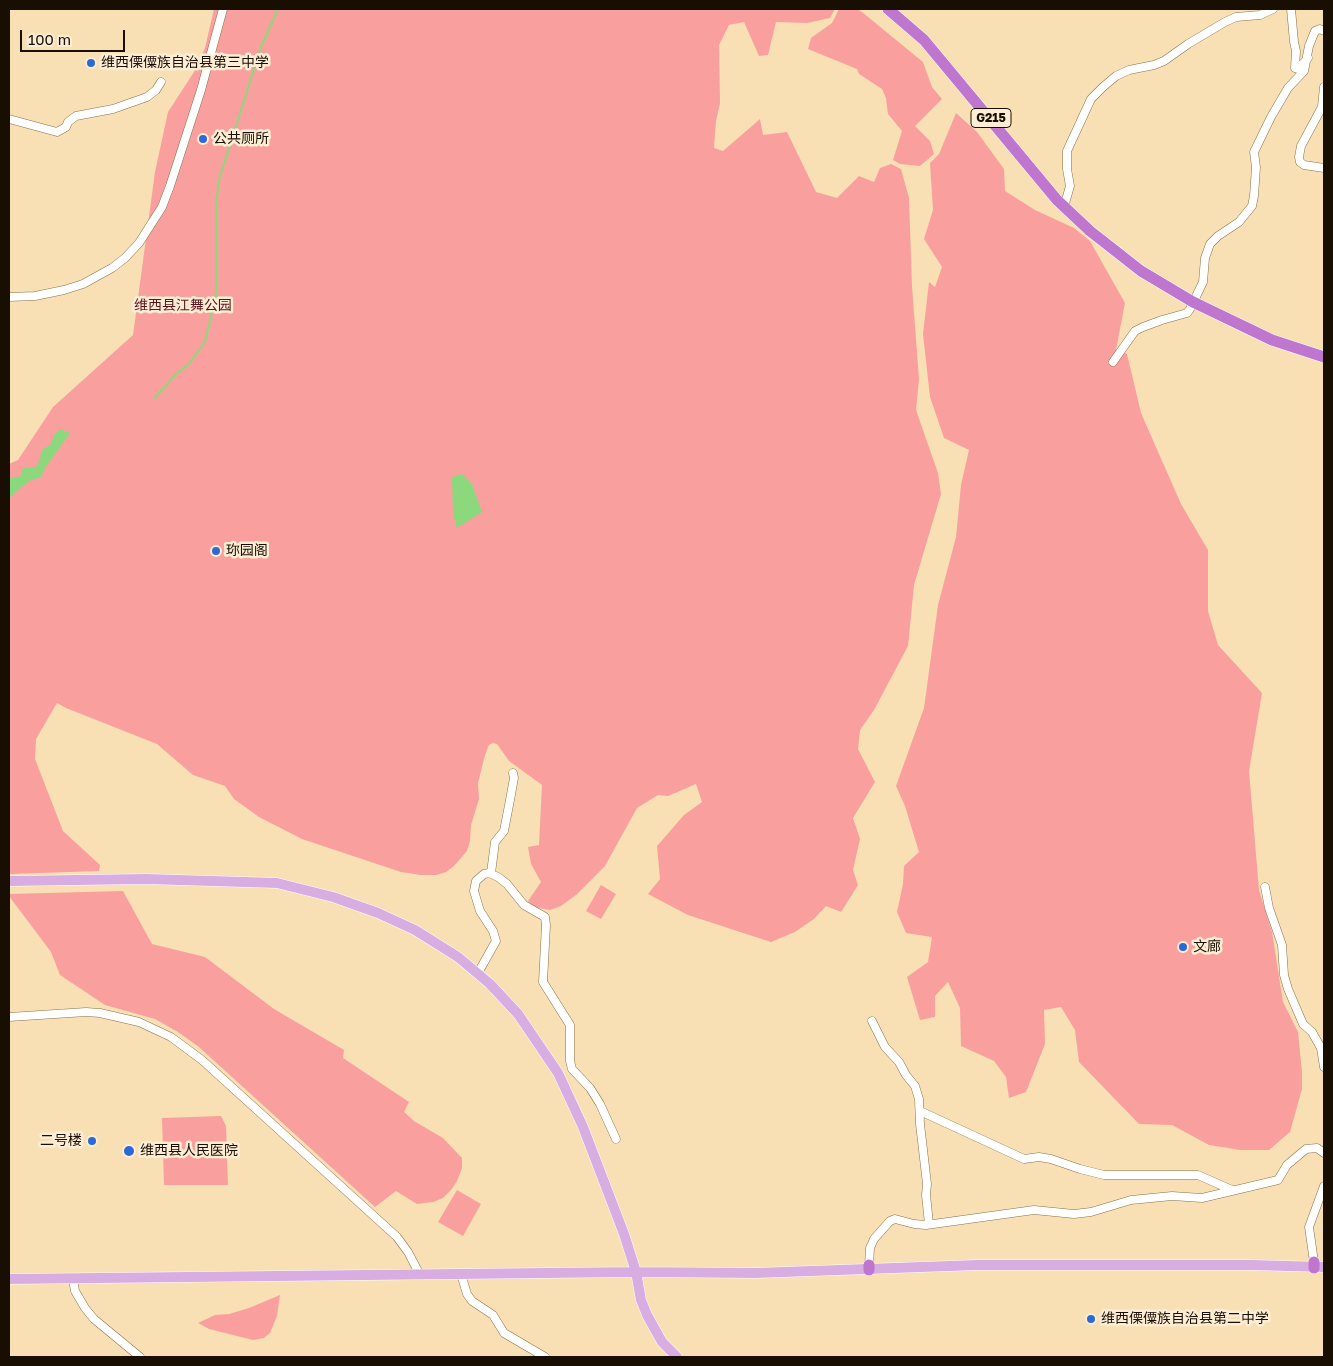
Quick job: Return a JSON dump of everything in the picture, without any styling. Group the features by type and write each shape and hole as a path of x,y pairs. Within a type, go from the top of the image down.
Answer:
{"highway":[{"name":"G215","path":"888,9 924,40 1064,207 1090,231 1141,271 1193,302 1272,340 1324,357"}],"main road":[{"path":"9,881 146,879 258,882 284,885 344,900 387,916 438,943 478,973 518,1014 545,1051 561,1078 583,1127 624,1234 636,1272 641,1300 647,1315 662,1342 677,1357"},
{"path":"9,1279 636,1272 660,1268 869,1267 977,1260 1251,1260 1319,1265"}],"street":[{"path":"9,297 35,296 64,290 99,276 125,258 139,243 162,207 170,186 201,90 223,9"},
{"path":"1064,207 1070,186 1067,169 1067,150 1091,99 1103,87 1116,76 1129,70 1164,61 1225,22 1236,18 1260,15 1273,9"},
{"path":"1292,9 1296,51 1295,68 1298,68 1308,58"},
{"path":"1113,362 1136,331 1149,324 1187,313 1190,309 1203,282 1205,258 1210,244 1218,236 1239,222 1252,206 1256,167 1254,152 1288,88 1304,71 1309,46 1316,31 1320,29 1324,31"},
{"path":"9,119 57,132 66,127 68,122 76,116 114,109 147,97 156,90 161,82"},
{"path":"1324,87 1322,107 1301,146 1299,156 1300,162 1304,165 1324,168"},
{"path":"491,873 495,842 504,831 514,778 513,773"},
{"path":"478,973 496,942 480,911 474,886 476,881 484,874 491,873 506,884 524,905 546,917 543,982 570,1025 570,1061 572,1069 590,1088 616,1139"},
{"path":"1265,887 1269,908 1282,945 1284,975 1288,989 1303,1024 1312,1032 1321,1048 1324,1067"},
{"path":"9,1017 86,1012 100,1013 139,1022 171,1037 202,1060 397,1237 408,1252 420,1275"},
{"path":"872,1021 885,1047 899,1062 906,1076 915,1086 919,1099 929,1224"},
{"path":"920,1112 1024,1159 1040,1157 1051,1159 1104,1175 1198,1175 1232,1190"},
{"path":"869,1267 870,1248 874,1239 890,1221 895,1219 914,1224 929,1224 1034,1210 1074,1214 1091,1212 1131,1200 1172,1196 1202,1198 1278,1180 1287,1164 1306,1149 1318,1148 1324,1153"},
{"path":"1319,1265 1309,1227 1324,1186"},
{"path":"460,1274 467,1294 472,1301 493,1315 504,1333 545,1357"},
{"path":"73,1279 75,1292 84,1308 128,1349 140,1357"}],"green space":[{"name":"维西县江舞公园","path":"214,9 835,9 830,18 807,23 776,22 768,55 759,56 744,22 729,25 719,45 720,103 716,121 714,148 723,151 760,119 763,135 787,132 816,192 837,198 859,176 874,182 880,168 891,164 901,169 909,198 912,286 919,379 916,410 938,473 941,494 914,585 908,646 874,710 860,730 858,749 875,782 853,818 860,839 853,870 858,885 841,912 826,906 814,919 795,932 771,942 688,915 648,894 660,879 657,846 684,815 702,802 696,784 668,796 658,795 637,808 605,866 576,895 561,906 550,910 534,907 528,901 541,882 531,864 528,847 539,845 542,785 509,761 497,744 489,745 485,755 478,783 479,799 471,825 467,851 446,872 436,875 421,875 401,872 302,839 259,817 234,799 225,786 193,775 157,744 57,703 36,739 35,759 63,831 100,865 99,871 9,874 9,464 18,460 53,407 133,335 155,172 168,112 194,72 205,48"},
{"path":"839,9 857,9 862,12 923,62 932,87 942,99 915,126 930,141 934,154 920,166 900,164 893,160 902,131 888,114 886,98 882,89 859,74 857,69 808,49 811,38 832,23"},
{"path":"956,113 977,132 1004,169 1005,191 1035,210 1074,228 1090,241 1125,303 1116,350 1127,354 1141,413 1181,504 1208,550 1208,611 1218,645 1262,693 1249,771 1259,890 1272,932 1283,1002 1298,1032 1302,1072 1302,1089 1290,1132 1269,1150 1241,1150 1209,1145 1172,1125 1139,1124 1079,1062 1075,1030 1061,1007 1044,1010 1045,1044 1026,1092 1009,1098 1006,1077 994,1061 961,1046 960,1008 948,982 935,996 935,1017 920,1020 907,977 928,962 932,937 906,933 897,912 903,884 904,866 919,852 905,806 896,786 924,708 938,605 956,537 961,485 969,450 944,438 930,397 923,334 929,282 935,287 942,267 924,239 933,210 930,163 939,154"},
{"path":"601,885 616,894 601,919 586,911"},
{"path":"123,891 152,944 205,957 274,1009 344,1050 343,1058 409,1102 404,1112 414,1121 443,1138 462,1158 462,1168 451,1190 443,1198 433,1202 417,1204 396,1191 375,1207 199,1047 155,1019 105,1005 60,975 51,952 9,896 9,894"},
{"path":"221,1116 226,1126 228,1185 164,1185 162,1118"},
{"path":"457,1190 481,1204 463,1236 438,1222"},
{"path":"280,1295 277,1316 270,1333 264,1338 253,1340 209,1329 198,1323 215,1315 229,1314 249,1308"}],"shaded area":[{"path":"60,429 70,433 45,468 41,477 29,481 9,498 9,478 21,476 23,468 38,465 42,450 51,444 54,435"},
{"path":"462,474 472,484 482,512 457,528 453,514 452,477"}],"waterway":[{"path":"154,399 176,374 189,364 205,342 216,295 216,206 219,180 261,47 278,9"}],"place":[{"name":"维西傈僳族自治县第三中学","path":"91,63"},
{"name":"公共厕所","path":"203,139"},
{"name":"珎园阁","path":"216,551"},
{"name":"文廊","path":"1183,947"},
{"name":"二号楼","path":"92,1141"},
{"name":"维西县人民医院","path":"129,1151"},
{"name":"维西傈僳族自治县第二中学","path":"1091,1319"}]}
